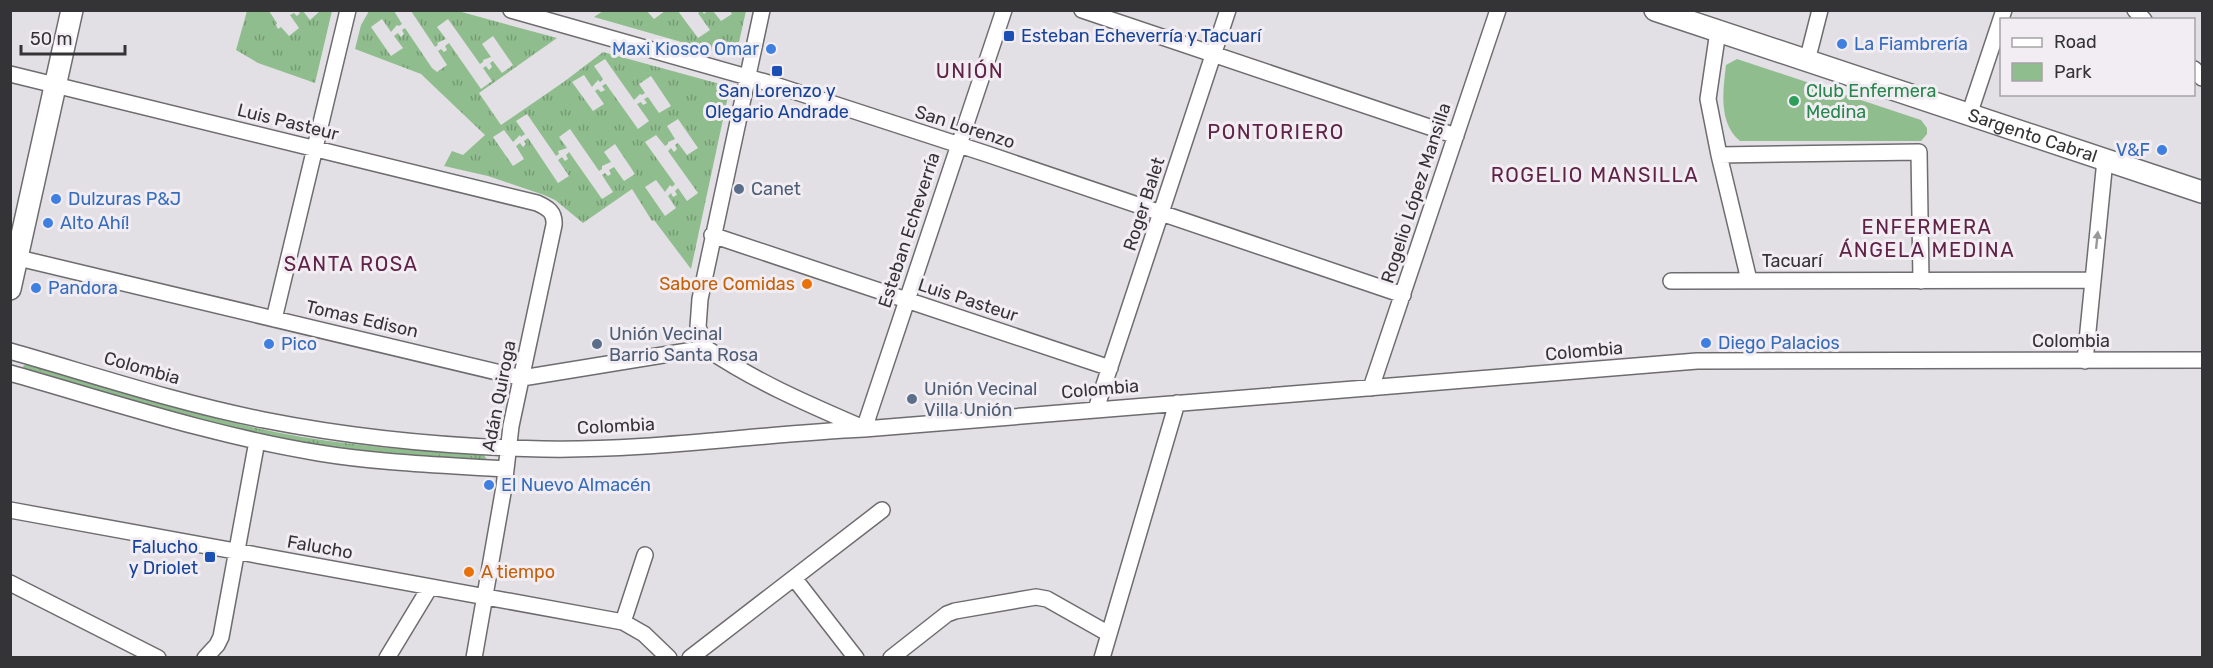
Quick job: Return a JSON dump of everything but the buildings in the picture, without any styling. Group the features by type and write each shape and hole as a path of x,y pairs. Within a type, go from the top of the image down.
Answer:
{"main road":[{"path":"10,290 14,256 72,10"},
{"name":"Sargento Cabral","path":"1655,10 2202,192"}],"street":[{"name":"San Lorenzo","path":"511,10 747,77 958,144 1402,295"},
{"path":"762,10 712,235 698,309 698,327 706,348 795,398 864,429"},
{"name":"Esteban Echeverría","path":"864,429 1004,10"},
{"path":"1082,10 1456,136"},
{"name":"Roger Balet","path":"1096,409 1228,10"},
{"name":"Rogelio López Mansilla","path":"1371,388 1498,10"},
{"path":"1808,61 1820,10"},
{"path":"274,319 348,11"},
{"path":"1969,115 2000,22"},
{"path":"1718,31 1708,99 1749,280"},
{"name":"Luis Pasteur","path":"10,74 537,203 553,214"},
{"path":"1719,155 1919,152 1921,281"},
{"path":"2085,361 2105,160"},
{"name":"Adán Quiroga","path":"474,657 504,487 508,448 554,225 553,214"},
{"name":"Luis Pasteur","path":"712,235 1110,368"},
{"name":"Tomas Edison","path":"14,256 522,378 706,348"},
{"name":"Tacuarí","path":"1671,281 2093,280"},
{"name":"Colombia","path":"10,351 161,394 265,420 367,435 508,448 546,449 635,446 789,432 864,429 1696,362 2202,360"},
{"path":"10,373 173,420 257,441 354,457 505,469"},
{"path":"1102,657 1177,403"},
{"path":"205,657 215,648 221,637 257,441"},
{"name":"Falucho","path":"10,510 623,622 644,634 669,657"},
{"path":"690,657 882,510"},
{"path":"623,622 645,555"},
{"path":"794,578 856,657"},
{"path":"10,583 158,657"},
{"path":"387,657 430,587"},
{"path":"891,657 947,614 971,607 1036,597 1047,599 1109,634"}],"green space":[{"path":"646,10 654,19 665,11 678,11 698,38 710,30 698,13 713,11 721,21 732,14 730,11 746,11 737,51 727,55 594,17 603,11"},
{"path":"247,11 269,11 278,29 281,27 289,36 299,28 290,15 294,13 297,16 300,13 298,11 303,11 310,20 320,11 332,11 315,83 258,63 236,50"},
{"path":"369,11 394,11 402,24 397,25 391,32 382,19 371,27 391,56 403,48 394,36 398,33 401,37 404,34 402,30 405,28 437,72 447,65 438,51 447,50 445,46 449,43 481,89 492,81 483,68 486,66 489,70 492,67 490,63 493,61 502,73 513,65 493,36 482,44 491,57 480,64 448,19 437,27 446,39 437,43 435,47 411,11 458,11 557,38 479,93 501,125 603,52 720,84 728,96 691,269 654,220 652,221 632,189 583,223 555,200 544,195 488,176 444,166 452,151 463,155 485,135 421,74 355,49 361,25","holes":["605,59 634,100 640,94 645,93 639,84 651,76 671,106 659,113 648,97 644,99 647,103 637,104 649,121 638,129 606,84 602,86 605,90 595,91 604,104 593,111 572,82 584,75 592,87 598,80 600,82 603,79 594,66","527,114 556,156 559,154 558,151 567,148 559,137 570,129 599,171 602,166 611,162 604,152 615,144 635,174 624,181 614,167 609,170 611,174 602,175 613,192 602,199 569,152 566,155 568,159 565,161 562,157 558,160 569,176 558,183 528,138 524,141 526,144 523,147 520,143 516,146 524,159 513,166 493,137 504,130 513,142 520,135 521,137 525,134 516,121","678,119 698,148 687,155 678,143 675,145 677,149 674,152 671,148 668,151 698,193 687,201 678,188 675,191 677,195 673,197 671,193 668,196 676,208 665,216 645,187 656,180 665,192 670,185 672,187 675,184 645,142 656,135 665,146 675,139 667,126"]},
{"name":"Club Enfermera Medina","path":"1737,59 1921,120 1927,128 1927,134 1921,141 1740,141 1728,125 1724,106 1726,65"},
{"path":"28,363 182,409 275,432 353,444 484,455 487,460 484,463 331,449 239,432 25,370 23,366"}],"place":[{"name":"Esteban Echeverría y Tacuarí","path":"1009,36"},
{"name":"La Fiambrería","path":"1842,44"},
{"name":"Maxi Kiosco Omar","path":"771,49"},
{"name":"San Lorenzo y Olegario Andrade","path":"777,71"},
{"name":"Club Enfermera Medina","path":"1794,101"},
{"name":"V&F","path":"2162,150"},
{"name":"Canet","path":"739,189"},
{"name":"Dulzuras P&J","path":"56,199"},
{"name":"Alto Ahí!","path":"48,223"},
{"name":"Sabore Comidas","path":"807,284"},
{"name":"Pandora","path":"36,288"},
{"name":"Diego Palacios","path":"1706,343"},
{"name":"Pico","path":"269,344"},
{"name":"Unión Vecinal Barrio Santa Rosa","path":"597,344"},
{"name":"Unión Vecinal Villa Unión","path":"912,399"},
{"name":"El Nuevo Almacén","path":"489,485"},
{"name":"Falucho y Driolet","path":"210,557"},
{"name":"A tiempo","path":"469,572"}],"district":[{"name":"UNIÓN","path":"970,71"},
{"name":"PONTORIERO","path":"1276,132"},
{"name":"ROGELIO MANSILLA","path":"1595,175"},
{"name":"ENFERMERA ÁNGELA MEDINA","path":"1927,238"},
{"name":"SANTA ROSA","path":"351,264"}]}
